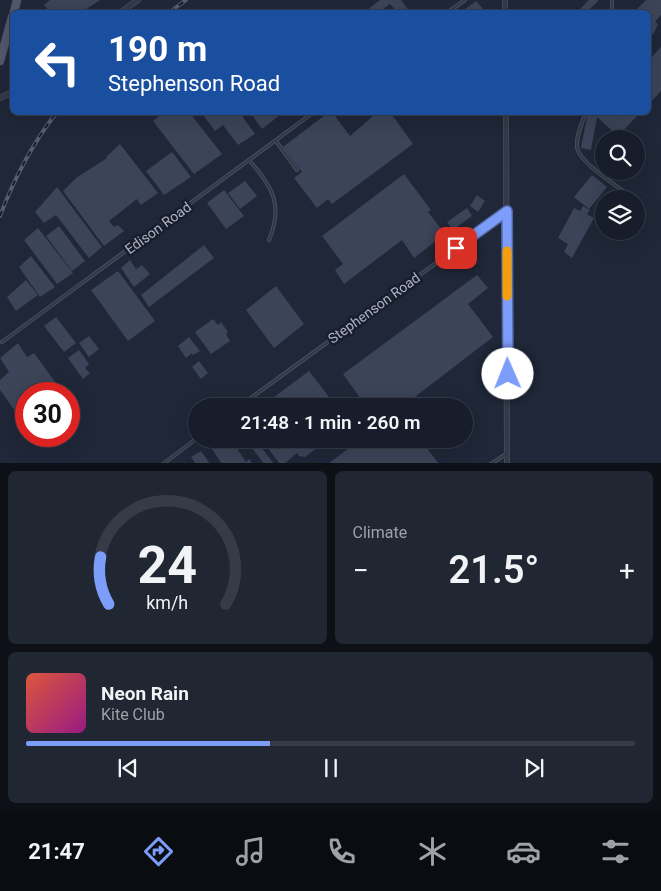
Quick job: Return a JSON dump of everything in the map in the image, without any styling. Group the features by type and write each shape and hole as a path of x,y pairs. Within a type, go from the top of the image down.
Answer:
{"main road":[{"path":"0,62 10,24"}],"street":[{"path":"125,10 138,0"},
{"path":"506,115 507,463"}],"lane":[{"path":"451,10 465,0"},
{"name":"Edison Road","path":"2,342 310,115"},
{"path":"585,115 578,136 578,153 590,166 622,190"},
{"path":"276,140 297,170"},
{"path":"249,160 268,184 274,198 274,228 269,240"},
{"name":"Stephenson Road","path":"251,398 507,211"},
{"path":"164,463 188,445"},
{"path":"492,463 506,454"}],"building":[{"path":"50,0 100,0 85,10 48,10 44,5"},
{"path":"380,0 401,0 408,10 395,10 390,4 382,10 367,10"},
{"path":"589,0 599,0 589,10 579,10"},
{"path":"646,0 661,0 661,15 655,22 658,24 651,36 651,10 636,10"},
{"path":"476,1 484,10 464,10"},
{"path":"661,47 661,91 651,102 651,58"},
{"path":"160,115 191,115 222,154 194,174 153,121"},
{"path":"203,115 241,115 255,134 238,145 223,125 215,131"},
{"path":"252,115 280,115 262,129"},
{"path":"325,115 334,115 350,136 372,117 371,115 392,115 413,144 332,204 328,199 317,208 294,178 302,172 283,147"},
{"path":"587,115 638,115 624,130 611,130 597,117 591,150 581,148"},
{"path":"120,144 158,193 141,205 137,199 109,221 114,227 118,225 124,231 104,246 63,191 76,178 107,158"},
{"path":"172,152 191,177 164,195 146,171"},
{"path":"404,174 431,210 428,212 445,234 414,258 402,240 344,284 335,270 343,264 322,236"},
{"path":"592,175 595,180 598,180 607,187 605,190 595,190 595,202 589,209 574,197"},
{"path":"245,181 257,196 240,209 228,193"},
{"path":"57,187 102,247 89,258 56,215 44,223 35,212"},
{"path":"224,190 244,216 226,229 207,203"},
{"path":"477,195 485,201 478,212 470,206"},
{"path":"583,206 590,210 587,214 594,218 572,258 564,252 568,244 558,238 574,208 580,211"},
{"path":"467,208 472,216 453,230 447,222"},
{"path":"59,226 85,261 72,271 46,236"},
{"path":"38,228 73,273 57,284 24,240"},
{"path":"204,245 214,258 149,307 141,295"},
{"path":"31,256 55,287 40,297 19,267"},
{"path":"130,260 136,269 142,265 150,274 134,287 121,268"},
{"path":"118,271 155,321 128,341 91,290"},
{"path":"477,275 488,288 468,304 493,337 413,398 360,398 343,374"},
{"path":"26,280 38,295 16,311 7,297"},
{"path":"276,286 304,324 274,348 246,310"},
{"path":"56,317 76,343 64,352 44,326"},
{"path":"213,319 218,325 221,322 228,332 226,334 230,341 211,354 195,332"},
{"path":"89,336 99,349 89,357 79,343"},
{"path":"189,337 200,351 193,355 192,353 186,358 178,346"},
{"path":"18,343 27,357 34,353 55,382 15,382 15,411 0,390 0,380 9,372 0,358"},
{"path":"79,350 89,364 85,368 90,373 83,379 68,358"},
{"path":"199,361 208,373 201,379 192,367"},
{"path":"309,371 330,398 273,398"},
{"path":"211,448 241,448 238,450 246,462 249,459 252,463 221,463"},
{"path":"252,448 262,448 273,463 263,463"},
{"path":"268,448 317,448 305,457 299,456 297,453 285,463 279,463"},
{"path":"349,448 427,448 438,463 329,463"},
{"path":"201,451 209,463 195,463 191,457"}],"railway":[{"path":"173,10 186,0"},
{"path":"0,216 24,162 55,115"}],"slow traffic":[{"path":"507,251 507,296"}],"route":[{"path":"456,248 507,211 506,318 508,374"}]}
